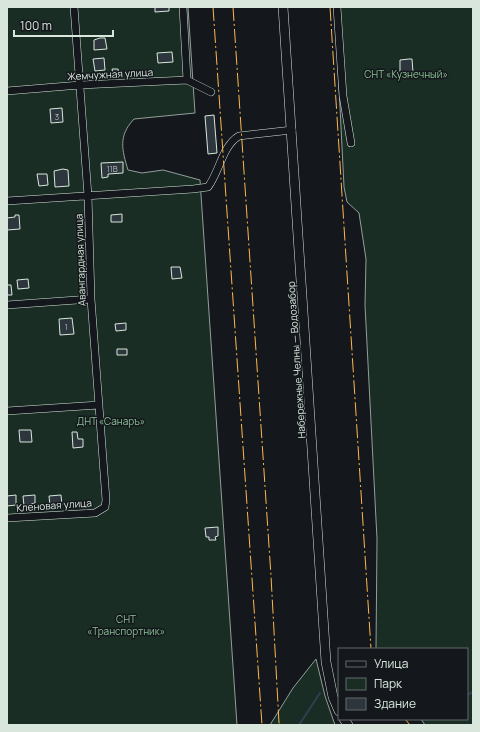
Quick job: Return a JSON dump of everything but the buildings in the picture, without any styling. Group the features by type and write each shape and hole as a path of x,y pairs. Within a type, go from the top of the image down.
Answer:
{"main road":[{"name":"Набережные Челны — Водозабор","path":"283,7 326,662 333,697 338,709"}],"street":[{"name":"Авангардная улица","path":"74,7 88,196 92,299 106,500 102,510"},
{"path":"183,7 187,80"},
{"path":"337,7 343,96 351,143"},
{"name":"Жемчужная улица","path":"7,91 80,85 187,80 211,92"},
{"path":"7,201 208,187 214,179 226,149 234,139 239,136 292,130"},
{"path":"7,305 92,299"},
{"path":"7,411 99,405"},
{"name":"Кленовая улица","path":"7,518 95,513 102,510"}],"green space":[{"name":"ДНТ «Санаръ»","path":"7,7 188,7 195,113 134,119 125,131 123,137 123,150 128,170 142,173 163,170 200,180 237,725 7,725"},
{"name":"СНТ «Кузнечный»","path":"335,7 473,7 473,725 425,725 422,720 468,720 468,648 376,648 377,539 365,305 366,259 359,213 347,202 344,187"},
{"path":"316,659 325,696 335,725 270,725 293,688"}],"waterway":[{"path":"468,694 473,692"},
{"path":"299,725 320,693"}],"power":[{"path":"213,7 262,725"},
{"path":"233,7 271,576 279,723 281,725"},
{"path":"330,7 371,648"},
{"path":"406,720 410,725"}],"park label":[{"name":"СНТ «Транспортник»","path":"126,624"}]}
